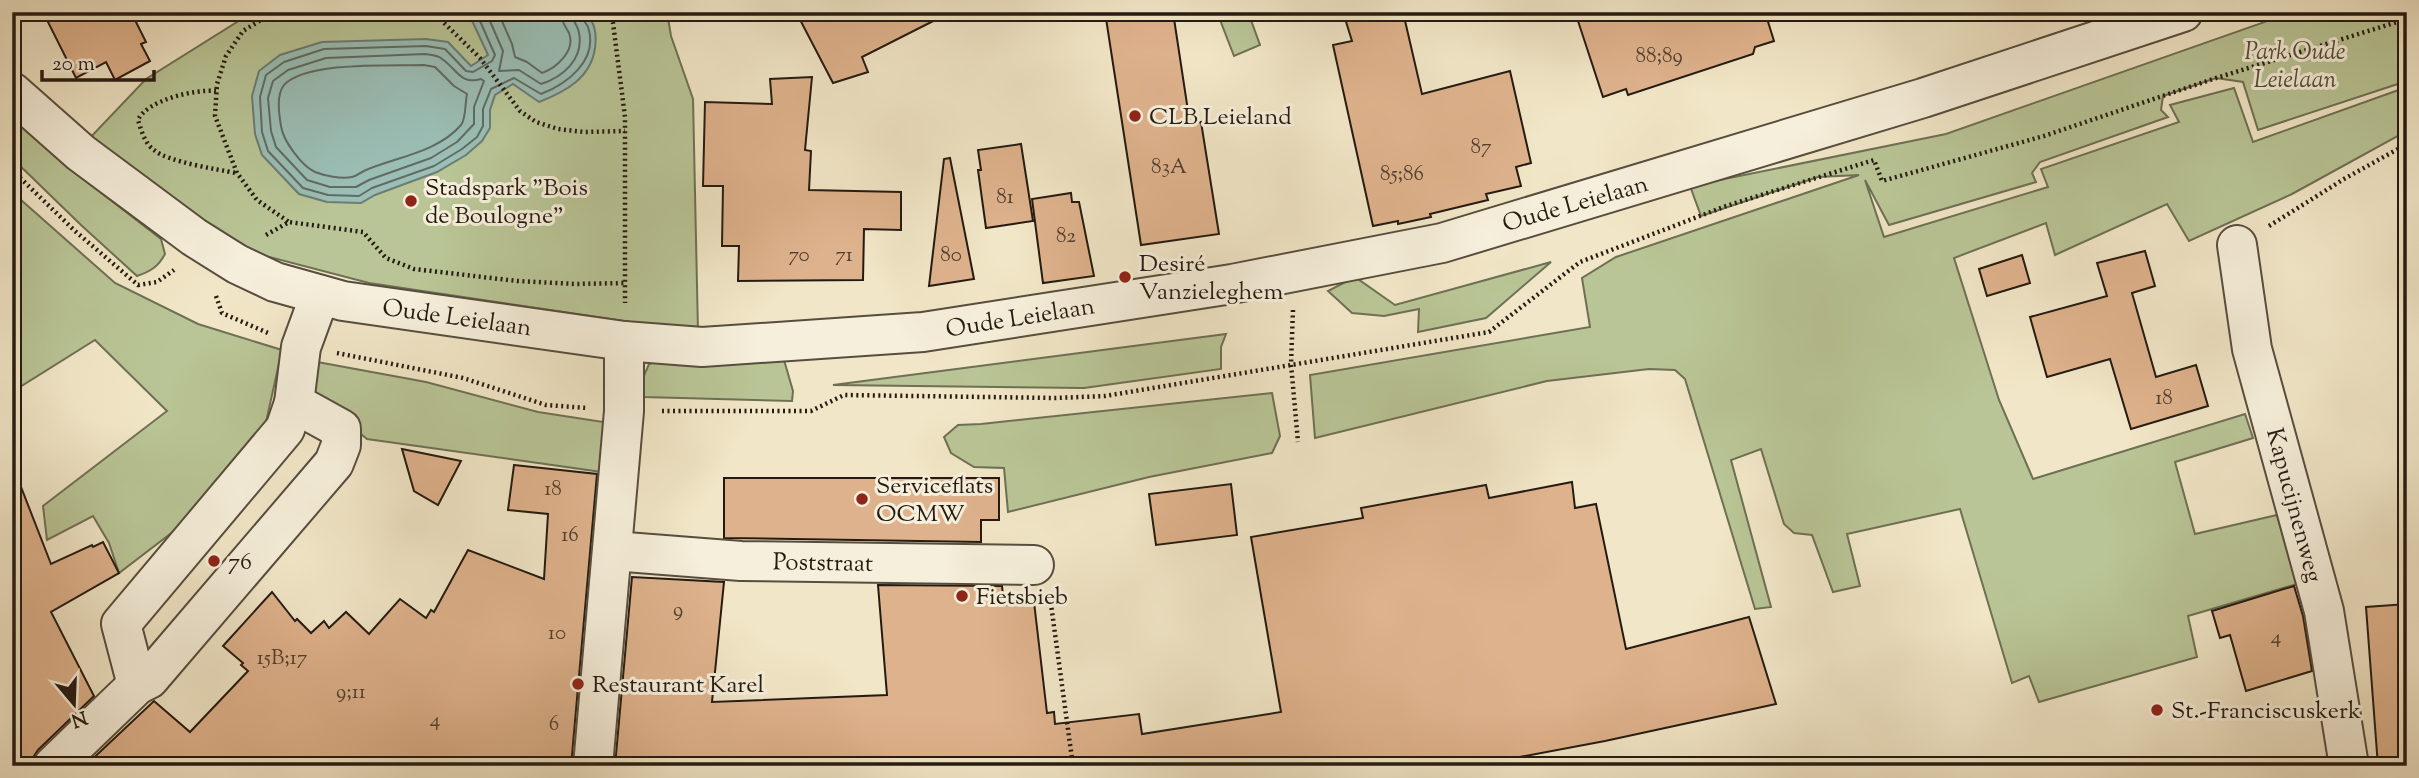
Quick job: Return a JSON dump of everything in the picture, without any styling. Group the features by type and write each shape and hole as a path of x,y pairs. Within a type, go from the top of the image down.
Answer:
{"street":[{"name":"Oude Leielaan","path":"12,92 81,153 194,237 253,273 275,282 343,301 624,341 702,347 923,332 1232,284 1442,243 1910,102 2183,12"},
{"name":"Kapucijnenweg","path":"2237,245 2252,349 2324,611 2349,766"},
{"path":"137,685 121,624 285,429 294,403 302,347 320,295"},
{"path":"593,766 624,411 624,341"},
{"path":"53,766 137,685 149,679 334,463 341,445 341,429 294,403"},
{"name":"Poststraat","path":"613,551 741,561 1034,565"}],"path":[{"path":"274,12 243,31 226,56 216,91 215,116 237,173 257,200 289,222 363,232 386,258 414,269 517,281 625,283"},
{"path":"408,12 440,19 480,58 520,111 536,122 584,132 625,131"},
{"path":"439,12 440,19"},
{"path":"608,12 613,23 625,131 624,341"},
{"path":"624,411 811,411 844,395 1056,398 1105,396 1489,332 1580,262 1726,206 1874,160 1882,181 2044,136 2216,78 2407,19"},
{"path":"216,91 192,92 163,101 141,112 138,120 153,150 177,160 237,173"},
{"path":"2237,245 2407,144"},
{"path":"253,273 263,238 289,222"},
{"path":"1295,272 1291,365 1298,442"},
{"path":"1034,565 1047,569 1073,766"}],"green space":[{"path":"253,12 667,12 671,36 693,99 698,332 369,283 254,253 85,143 146,79"},
{"path":"1217,12 1248,12 1260,45 1234,56"},
{"name":"Park Oude Leielaan","path":"2293,12 2407,12 2407,81 2258,130 2243,82 2216,78 2163,96 2161,110 2168,117 2040,162 2032,173 2036,182 1889,225 1865,180 1884,237 2048,187 2041,169 2179,122 2170,105 2234,88 2253,142 2407,87 2407,131 2292,194 2189,241 2167,204 2055,255 2046,223 1954,258 1999,400 2033,479 2245,414 2253,438 2175,462 2195,534 2277,515 2297,584 2188,616 2197,657 2039,702 2029,676 2012,683 1960,509 1847,534 1860,586 1833,592 1812,535 1794,533 1784,524 1761,449 1731,460 1771,607 1755,609 1685,379 1675,370 1649,369 1547,381 1315,438 1310,375 1590,327 1582,278 1616,257 1859,175 1818,177 1701,216 1690,186 1946,134"},
{"path":"12,115 73,171 161,239 165,254 157,265 137,276 12,158"},
{"path":"12,192 115,283 198,324 282,350 266,422 174,531 119,573 109,543 93,516 47,540 43,506 167,411 95,340 15,390 12,384"},
{"path":"1551,262 1486,318 1418,332 1419,309 1384,316 1352,313 1328,291 1355,277 1395,305"},
{"path":"1226,334 1221,347 1221,369 1084,388 833,385"},
{"path":"667,358 784,360 793,391 792,401 644,397 643,378 649,364"},
{"path":"312,361 426,382 538,412 610,423 609,473 367,439 306,388"},
{"path":"1272,393 1280,436 1272,453 1149,477 1008,512 1004,468 974,467 951,453 944,437 958,425"}],"water":[{"path":"468,12 585,12 595,33 593,59 575,82 558,94 539,102 513,84 495,95 490,110 490,128 482,141 466,155 437,172 375,195 361,203 327,202 299,194 262,155 255,134 252,96 259,71 280,55 322,42 426,39 448,42 471,66 488,55"}],"building":[{"path":"43,12 131,12 146,42 141,44 150,61 115,80 106,62 76,78"},
{"path":"796,12 951,12 862,57 868,72 833,83"},
{"path":"1105,12 1173,12 1190,124 1201,122 1219,234 1141,245"},
{"path":"1343,12 1403,12 1422,94 1510,71 1531,163 1516,167 1521,186 1486,194 1488,200 1430,214 1431,217 1373,226 1333,45 1352,41"},
{"path":"1606,12 1765,12 1774,41 1755,47 1753,54 1628,95 1626,89 1603,97 1578,21"},
{"path":"812,77 805,150 811,151 809,190 901,192 901,230 864,229 863,280 738,281 739,246 722,246 723,186 703,186 705,102 772,104 770,79"},
{"path":"1021,144 1033,221 986,228 978,150"},
{"path":"950,158 974,279 929,286 944,159"},
{"path":"1071,193 1072,202 1079,202 1094,276 1043,283 1032,199"},
{"path":"2145,251 2155,286 2132,293 2156,377 2196,365 2208,406 2131,429 2110,359 2047,377 2030,317 2107,296 2097,263"},
{"path":"2022,255 2030,283 1987,296 1979,269"},
{"path":"402,449 461,461 438,505 414,491"},
{"path":"514,465 597,474 571,766 85,766 154,701 190,732 248,671 241,665 243,663 223,646 272,592 295,621 297,619 311,633 324,621 329,628 346,612 369,634 400,599 426,618 431,610 434,612 468,550 544,579 548,514 508,510"},
{"path":"12,469 51,564 103,542 119,573 51,612 94,696 38,750 32,759 32,766 12,766"},
{"name":"Serviceflats OCMW","path":"724,478 999,478 999,520 981,520 981,542 724,538"},
{"path":"1572,482 1575,508 1596,504 1626,649 1749,617 1776,704 1472,766 615,766 632,577 724,582 712,702 887,695 878,585 1002,586 1004,605 1034,602 1047,713 1054,712 1055,724 1139,714 1142,734 1281,712 1251,537 1363,518 1361,508 1486,485 1489,498"},
{"path":"1231,484 1237,535 1156,545 1149,494"},
{"path":"2294,586 2303,616 2312,671 2246,691 2230,635 2220,638 2212,611"},
{"path":"2407,604 2407,766 2378,766 2366,607"}],"place":[{"name":"CLB Leieland","path":"1135,116"},
{"name":"Stadspark \"Bois de Boulogne\"","path":"411,201"},
{"name":"Desiré Vanzieleghem","path":"1125,277"},
{"name":"Serviceflats OCMW","path":"862,499"},
{"name":"76","path":"214,561"},
{"name":"Fietsbieb","path":"962,596"},
{"name":"Restaurant Karel","path":"578,684"},
{"name":"St.-Franciscuskerk","path":"2157,710"}]}
